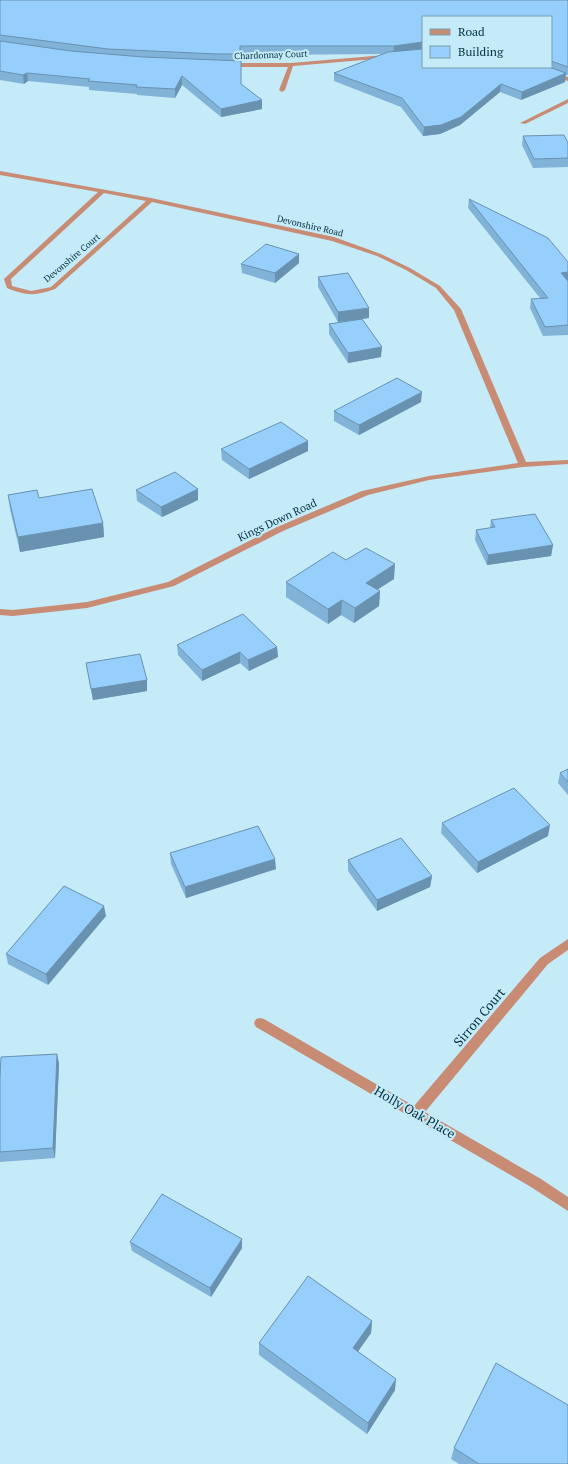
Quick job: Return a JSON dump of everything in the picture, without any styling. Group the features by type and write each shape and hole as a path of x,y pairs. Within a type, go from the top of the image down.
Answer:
{"street":[{"name":"Chardonnay Court","path":"220,65 291,65 392,57"},
{"path":"282,90 291,65"},
{"path":"536,68 568,80"},
{"path":"523,123 568,101"},
{"name":"Devonshire Road","path":"0,173 151,200 334,239 379,255 408,269 438,286 456,310 523,465"},
{"name":"Devonshire Court","path":"103,191 7,279 9,287 26,294 41,292 53,288 151,200"},
{"name":"Kings Down Road","path":"0,612 12,613 87,605 171,584 280,529 365,493 429,478 523,465 568,462"},
{"name":"Sirron Court","path":"416,1113 544,961 568,944"},
{"name":"Holly Oak Place","path":"260,1023 536,1183 568,1205"}],"building":[{"path":"0,0 568,0 568,67 552,61 552,16 422,16 422,42 394,46 240,46 240,54 108,49 0,35"},
{"path":"0,41 71,51 143,57 241,61 241,84 262,100 221,109 182,76 175,89 136,87 137,85 88,81 90,79 27,73 23,75 0,71"},
{"path":"422,49 422,68 552,68 566,73 522,92 501,84 461,117 441,125 424,127 402,98 334,73 388,52"},
{"path":"564,135 568,143 568,158 534,159 523,136"},
{"path":"469,199 548,238 568,262 568,272 561,273 568,281 568,325 545,327 531,299 548,298"},
{"path":"266,244 299,254 275,273 241,264"},
{"path":"348,273 369,308 338,312 318,277"},
{"path":"362,319 382,347 348,353 329,324"},
{"path":"397,378 422,392 359,425 334,411"},
{"path":"281,422 308,441 249,469 221,449"},
{"path":"175,472 198,489 161,507 136,490"},
{"path":"92,489 103,523 18,537 8,495 37,490 39,498"},
{"path":"535,514 553,545 488,555 476,530 495,527 491,520"},
{"path":"366,548 395,564 366,583 380,591 355,608 342,600 328,609 286,582 333,552 346,560"},
{"path":"243,614 277,647 248,660 240,652 202,670 177,645"},
{"path":"140,654 147,680 91,689 86,663"},
{"path":"568,769 568,782 560,773"},
{"path":"514,788 550,825 478,862 442,823"},
{"path":"258,826 275,859 185,887 170,853"},
{"path":"401,838 432,876 377,900 348,860"},
{"path":"64,886 104,906 46,974 6,954"},
{"path":"57,1054 53,1148 0,1152 1,1057"},
{"path":"162,1194 242,1239 210,1288 130,1242"},
{"path":"308,1276 372,1321 353,1348 396,1379 368,1423 259,1343"},
{"path":"496,1363 568,1405 568,1464 479,1464 454,1448"}]}
